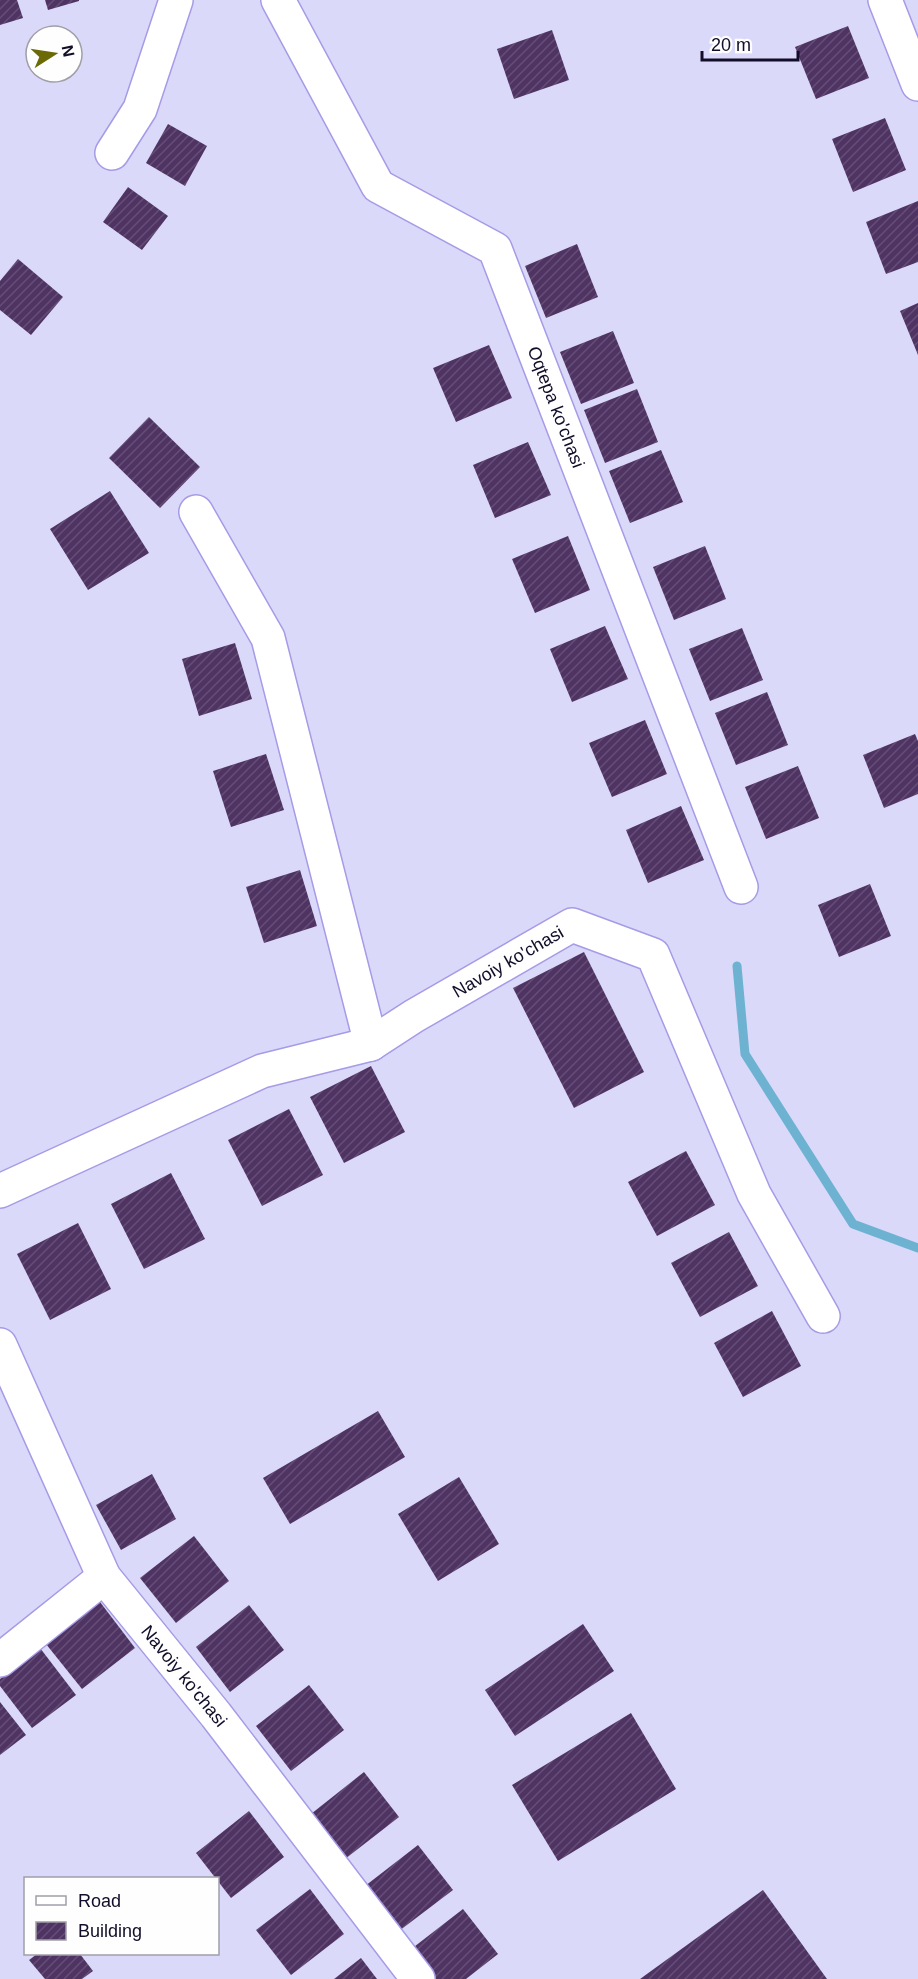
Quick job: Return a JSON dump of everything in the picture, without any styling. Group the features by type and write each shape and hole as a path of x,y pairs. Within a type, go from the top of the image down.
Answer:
{"street":[{"path":"112,153 140,110 176,0"},
{"name":"Oqtepa ko'chasi","path":"278,0 378,186 495,249 741,887"},
{"path":"885,0 918,84"},
{"path":"196,512 268,638 371,1044"},
{"name":"Navoiy ko'chasi","path":"0,1191 262,1071 371,1044 414,1016 572,925 653,955 753,1194 823,1316"},
{"name":"Navoiy ko'chasi","path":"0,1344 104,1577 216,1715 418,1979"},
{"path":"0,1660 104,1577"}],"building":[{"path":"0,0 17,0 23,18 0,25"},
{"path":"45,0 79,0 79,1 48,10"},
{"path":"848,26 869,78 816,99 795,47"},
{"path":"552,30 569,80 514,99 497,49"},
{"path":"885,118 906,170 853,192 832,139"},
{"path":"168,124 207,146 185,186 146,163"},
{"path":"128,187 168,216 142,250 103,222"},
{"path":"918,201 918,262 886,274 866,222"},
{"path":"577,244 598,297 546,318 525,266"},
{"path":"18,259 63,297 31,335 0,310 0,281"},
{"path":"918,303 918,355 900,311"},
{"path":"613,331 634,383 581,404 560,352"},
{"path":"489,345 512,398 456,422 433,368"},
{"path":"637,389 658,442 605,463 584,410"},
{"path":"149,417 200,467 160,508 109,458"},
{"path":"528,442 551,495 495,518 473,465"},
{"path":"661,450 683,502 630,523 609,471"},
{"path":"110,491 149,553 88,590 50,529"},
{"path":"568,536 590,590 535,613 512,559"},
{"path":"705,546 726,599 674,620 653,567"},
{"path":"605,626 628,679 572,702 550,649"},
{"path":"742,628 763,680 710,701 689,649"},
{"path":"235,643 252,699 199,716 182,659"},
{"path":"767,692 788,745 736,765 715,713"},
{"path":"645,720 667,774 612,797 589,743"},
{"path":"915,734 918,741 918,794 884,808 863,755"},
{"path":"266,754 284,810 231,827 213,771"},
{"path":"798,766 819,818 766,839 745,787"},
{"path":"681,806 704,860 648,883 626,830"},
{"path":"300,870 317,926 264,943 246,887"},
{"path":"870,884 891,936 839,957 818,905"},
{"path":"584,952 644,1072 574,1108 513,988"},
{"path":"371,1066 405,1132 344,1163 310,1097"},
{"path":"289,1109 323,1175 262,1206 228,1140"},
{"path":"686,1151 715,1205 657,1236 628,1182"},
{"path":"171,1173 205,1239 144,1269 111,1204"},
{"path":"78,1223 111,1289 50,1320 17,1254"},
{"path":"729,1232 758,1286 700,1317 671,1263"},
{"path":"772,1311 801,1366 743,1397 714,1343"},
{"path":"378,1411 405,1457 290,1524 263,1478"},
{"path":"152,1474 176,1519 121,1550 96,1505"},
{"path":"459,1477 499,1544 438,1581 398,1514"},
{"path":"194,1536 229,1581 176,1623 140,1578"},
{"path":"100,1602 135,1648 82,1689 46,1644"},
{"path":"249,1605 284,1650 230,1692 196,1647"},
{"path":"583,1624 614,1671 515,1736 485,1690"},
{"path":"40,1648 76,1695 32,1728 0,1686 0,1679"},
{"path":"309,1685 344,1730 291,1771 256,1726"},
{"path":"0,1702 26,1735 0,1755"},
{"path":"631,1713 676,1789 558,1861 512,1785"},
{"path":"364,1772 399,1817 345,1859 311,1814"},
{"path":"249,1811 284,1857 231,1898 219,1883 219,1877 215,1877 196,1853"},
{"path":"418,1845 453,1890 399,1931 365,1886"},
{"path":"310,1889 344,1934 291,1975 256,1930"},
{"path":"763,1890 827,1979 640,1979"},
{"path":"463,1909 498,1954 466,1979 432,1979 410,1950"},
{"path":"36,1955 81,1955 93,1971 82,1979 45,1979 29,1960"},
{"path":"361,1958 377,1979 334,1979"}],"waterway":[{"path":"737,966 745,1054 853,1224 918,1248"}]}
